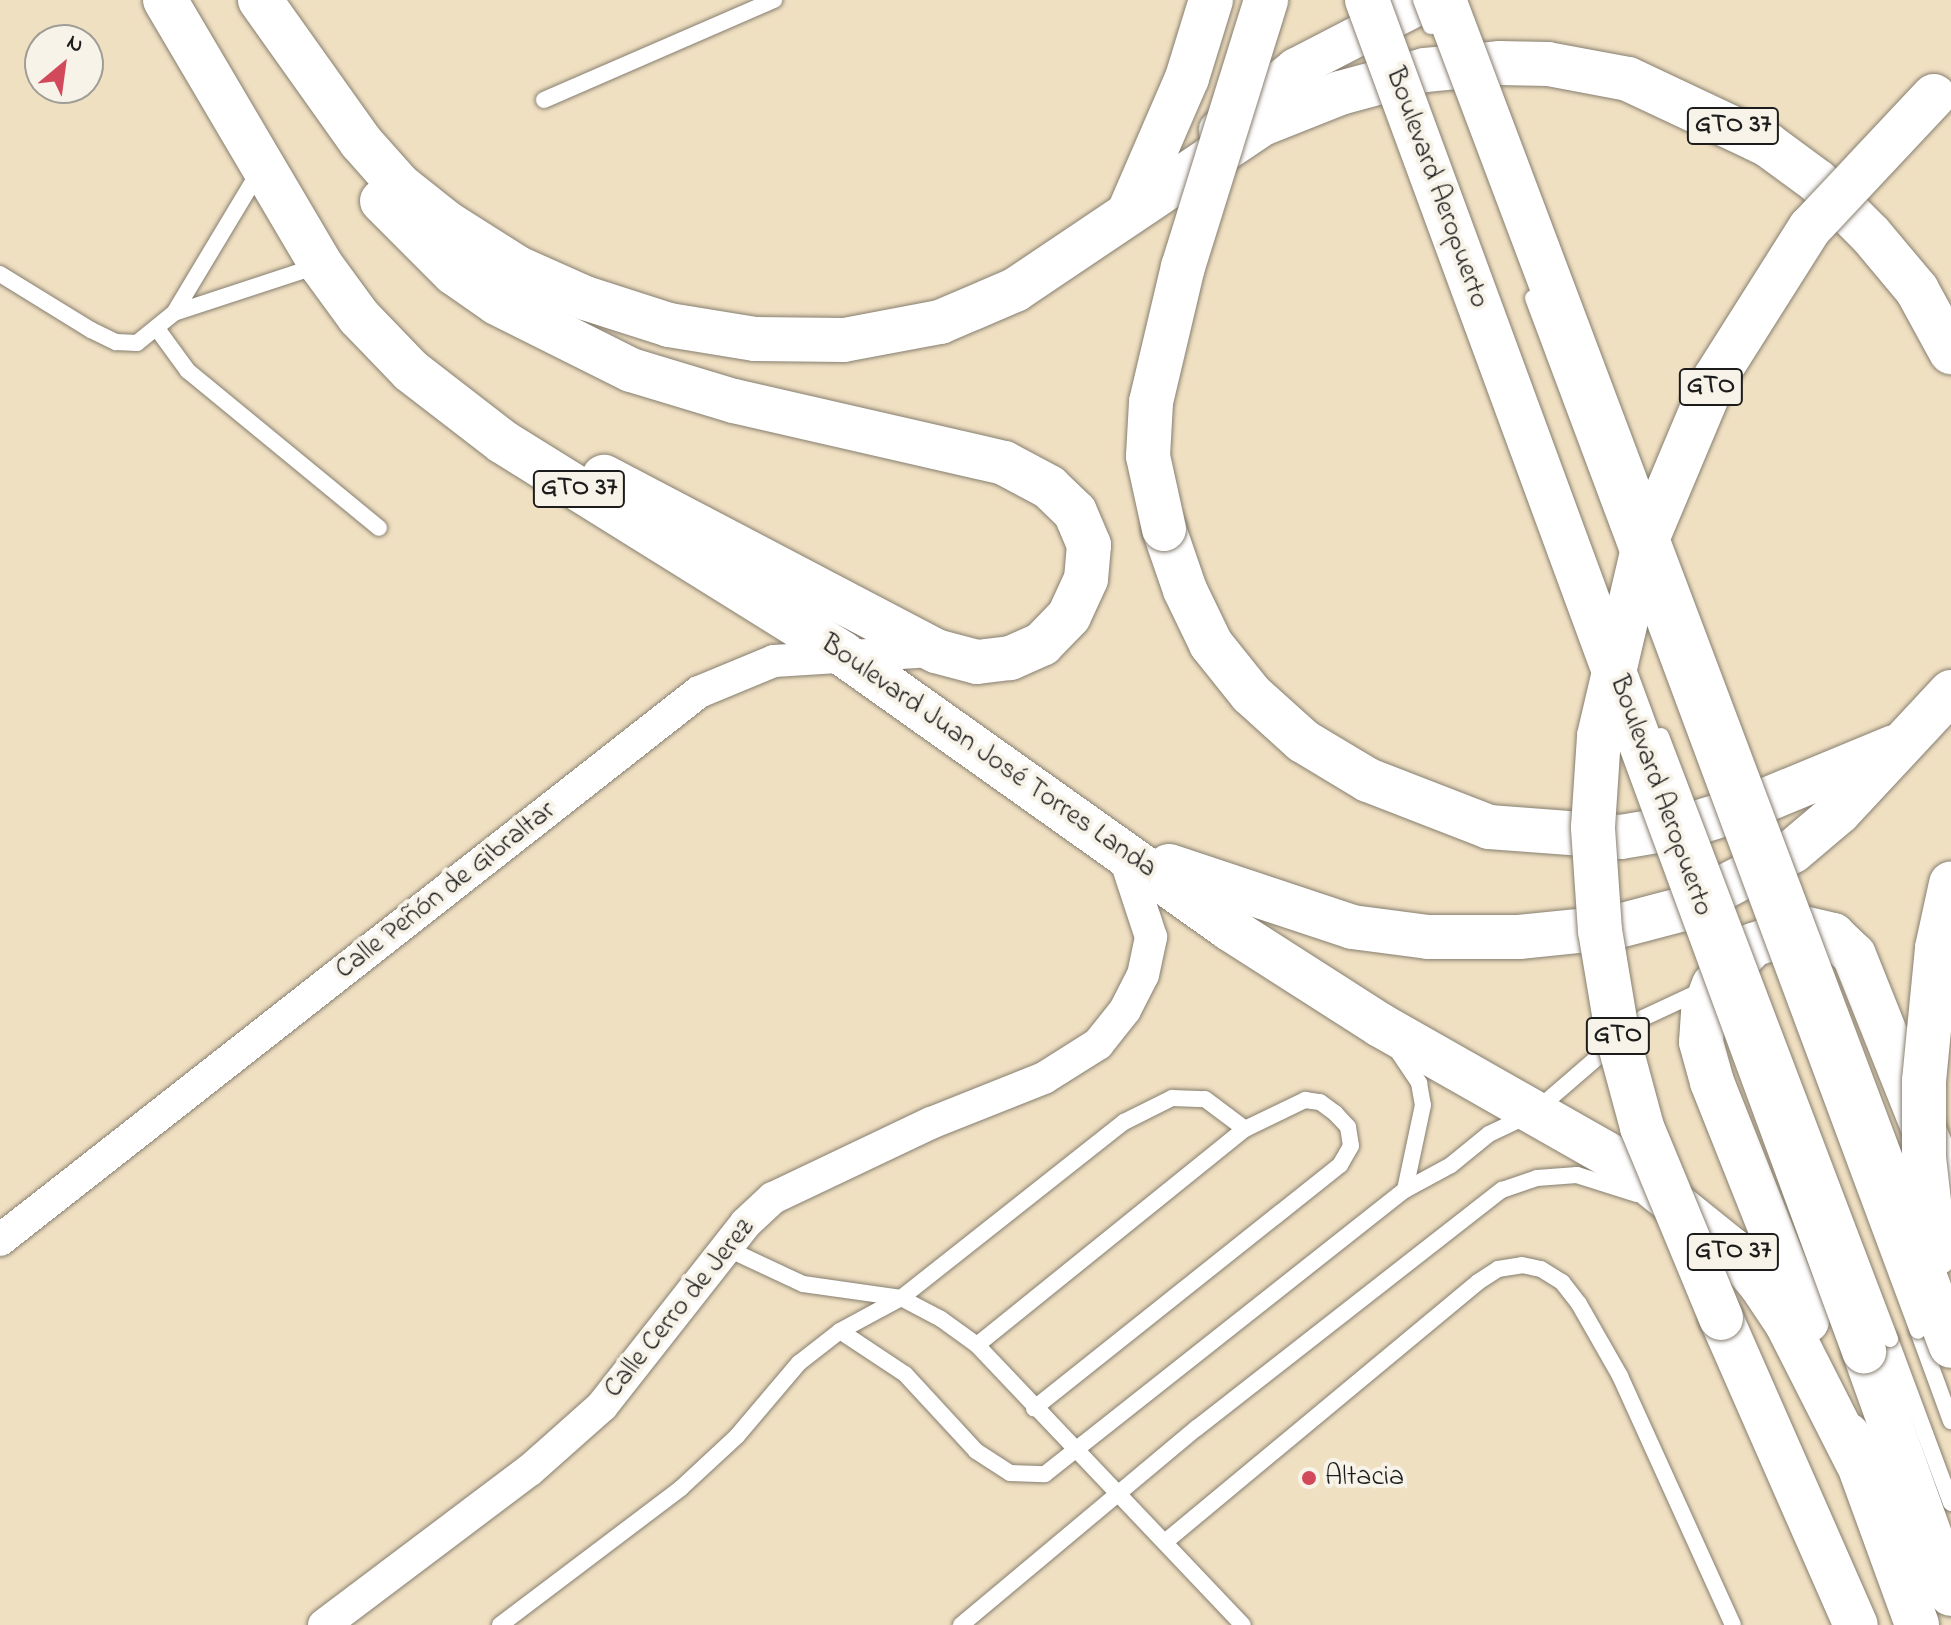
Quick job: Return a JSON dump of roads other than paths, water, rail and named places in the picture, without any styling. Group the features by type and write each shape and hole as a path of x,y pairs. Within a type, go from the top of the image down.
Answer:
{"main road":[{"name":"Boulevard Juan José Torres Landa","path":"165,0 261,168 321,265 359,317 411,371 503,442 843,654 1122,849 1230,929 1380,1025 1625,1164 1732,1250 1787,1324 1857,1462"},
{"name":"GTO 37","path":"260,0 286,41 399,185 447,223 518,268 585,298 669,325 755,339 844,340 940,322 1015,290 1262,124 1340,93 1440,80 1456,64 1548,64 1628,79 1714,115 1768,145 1828,191 1917,290 1951,352"},
{"path":"1129,212 1187,78 1211,0"},
{"path":"1266,0 1183,267 1151,402 1148,456 1164,529 1185,590 1211,644 1251,694 1303,741 1368,780 1489,827 1621,837 1686,826 1751,806 1903,743"},
{"name":"Boulevard Aeropuerto","path":"1367,0 1951,1594"},
{"path":"1444,0 1951,1346"},
{"path":"286,41 342,145 378,196 454,273 497,303 631,370 804,418 1004,463 1057,495 1075,512 1089,545 1086,579 1069,616 1042,644 1010,658 977,662 936,651 634,490 503,442"},
{"name":"GTO","path":"1856,1625 1642,1127 1618,1038 1600,931 1593,827 1599,736 1620,629 1643,549 1715,378 1810,228 1870,161 1951,84"},
{"path":"1122,849 1352,927 1428,937 1519,937 1615,927 1680,910 1793,851 1839,812 1951,692"},
{"path":"1951,884 1929,1020 1924,1112 1929,1225 1951,1330"},
{"path":"1917,1625 1830,1379 1712,1082 1701,1042 1703,1013 1714,985 1734,960 1765,939 1803,928 1833,935 1854,955 1875,997 1951,1198"}],"street":[{"path":"1129,212 1266,89 1360,31 1428,0"},
{"name":"Calle Peñón de Gibraltar","path":"0,1240 699,692 774,661 843,654 936,651"},
{"name":"Calle Cerro de Jerez","path":"324,1625 530,1470 602,1406 755,1214 799,1183 1044,1078 1098,1044 1131,999 1151,937 1122,849"}],"lane":[{"path":"544,100 774,0"},
{"path":"1385,0 1503,314"},
{"path":"1421,0 1440,80"},
{"path":"0,274 116,342 137,343 158,330 174,313 261,168"},
{"path":"174,313 321,265"},
{"path":"1527,283 1951,1421"},
{"path":"158,330 188,371 379,528"},
{"path":"1609,596 1637,671"},
{"path":"1653,715 1951,1503"},
{"path":"840,1331 905,1374 976,1451 1010,1473 1045,1474 1405,1190 1451,1165 1489,1134 1533,1113 1643,1018 1714,985"},
{"path":"1380,1025 1419,1083 1423,1105 1405,1190"},
{"path":"500,1625 681,1488 737,1436 799,1363 840,1331 901,1298 1124,1122 1172,1098 1205,1099 1245,1129"},
{"path":"977,1345 1245,1129 1285,1107 1305,1100 1320,1102 1348,1127 1351,1146 1322,1182 1034,1408"},
{"path":"961,1625 1116,1494 1502,1190 1537,1178 1577,1175 1628,1190 1700,1224"},
{"path":"726,1248 803,1284 901,1298 977,1345 1243,1625"},
{"path":"1165,1542 1478,1282 1498,1269 1522,1265 1541,1269 1562,1282 1579,1304 1620,1376 1733,1625"}],"place":[{"name":"Altacia","path":"1309,1478"}]}
